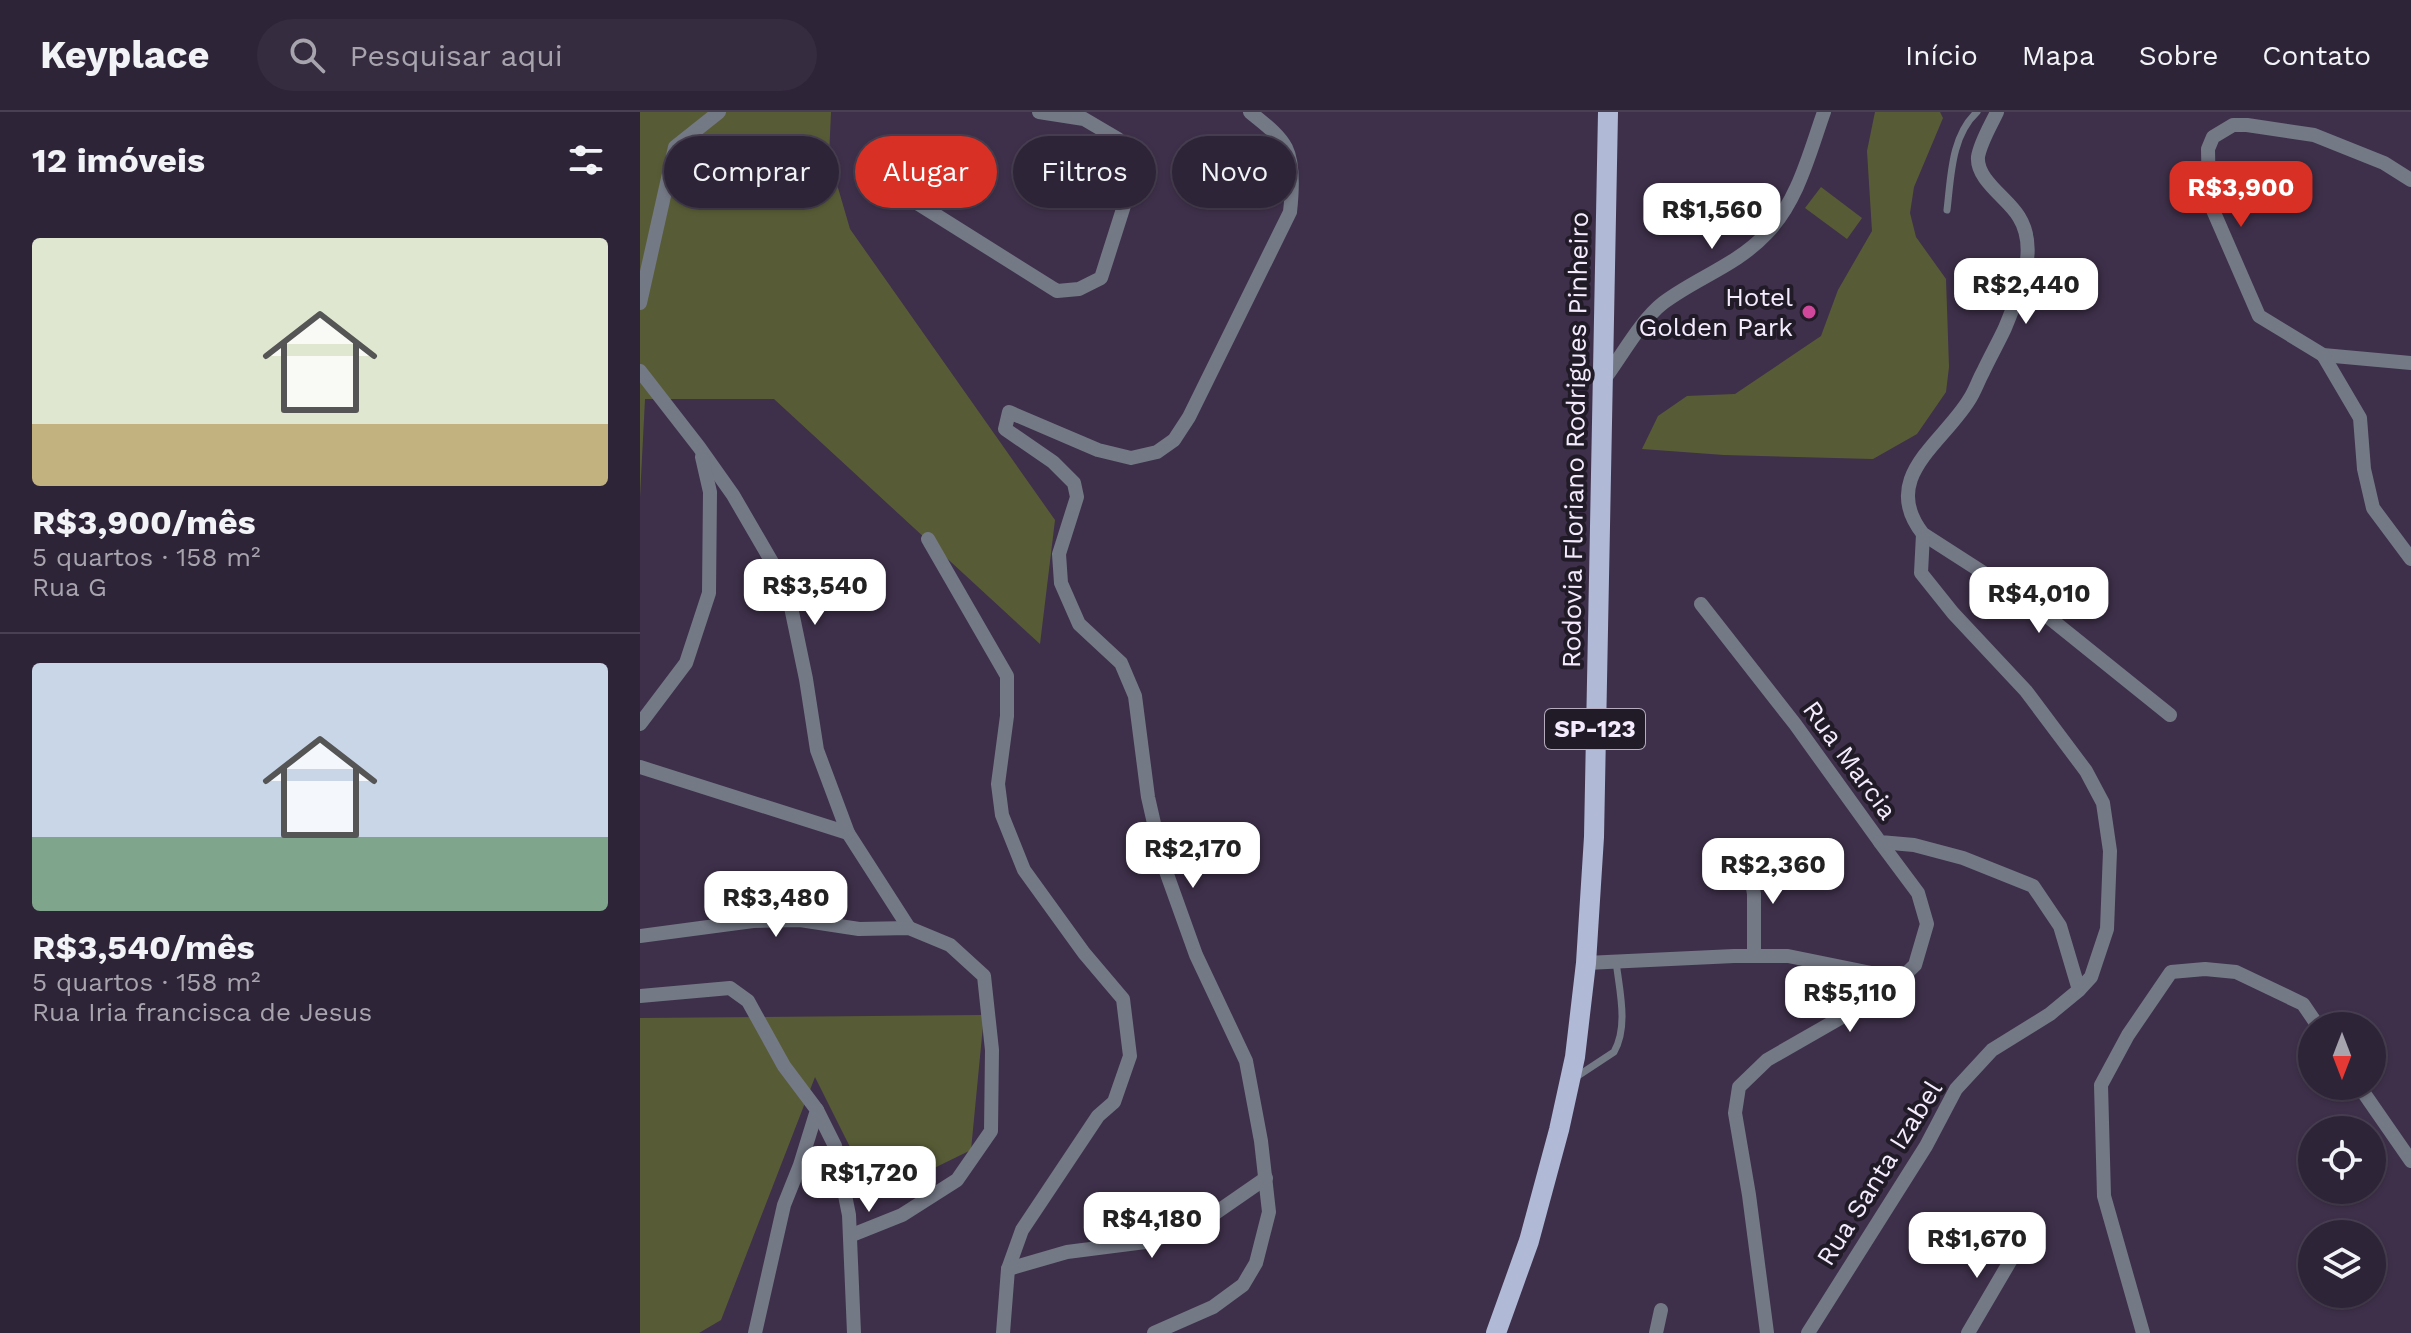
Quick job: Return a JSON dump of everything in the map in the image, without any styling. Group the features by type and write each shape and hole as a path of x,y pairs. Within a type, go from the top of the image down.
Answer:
{"main road":[{"name":"Rodovia Floriano Rodrigues Pinheiro","path":"1496,1333 1529,1241 1559,1130 1575,1057 1586,963 1594,837 1608,112"}],"street":[{"path":"640,303 675,147 719,112"},
{"path":"925,208 1057,291 1079,289 1101,278 1136,168 1118,139 1084,119 1039,112"},
{"path":"1154,1333 1213,1307 1243,1285 1256,1263 1269,1212 1266,1178 1246,1061 1196,955 1163,863 1148,797 1135,696 1121,663 1079,624 1061,583 1059,554 1077,497 1074,483 1053,462 1005,429 1009,412 1098,450 1131,458 1157,452 1174,440 1189,417 1290,212 1292,186 1287,149 1250,112"},
{"path":"1602,383 1644,322 1660,305 1679,291 1733,262 1766,234 1800,184 1824,112"},
{"path":"1997,112 1978,156 1980,169 2019,216 2026,236 2028,265 2004,329 1969,400 1914,470 1907,486 1907,502 1914,523 1923,534 2032,604 2170,715"},
{"path":"2411,180 2384,163 2314,135 2233,125 2213,137 2208,149 2209,201 2259,316 2323,355 2411,363"},
{"path":"2323,355 2360,418 2364,469 2373,508 2411,559"},
{"path":"640,371 733,495 787,588 817,750 848,833 909,928"},
{"path":"640,724 686,663 709,593 710,492 699,447"},
{"path":"1923,534 1921,573 1953,613 2026,691 2086,771 2103,803 2110,851 2107,929 2091,977 2079,990"},
{"path":"928,539 1007,676 1007,716 998,784 1002,815 1024,870 1084,953 1123,999 1130,1056 1114,1102 1098,1116 1022,1230 1008,1269 1003,1333"},
{"name":"Rua Marcia","path":"1701,604 1795,724 1880,842 1914,845 1963,858 2033,886 2060,926 2079,990"},
{"path":"640,767 848,833"},
{"path":"1767,1333 1735,1113 1739,1087 1767,1060 1889,990 1915,965 1927,924 1918,893 1880,842"},
{"path":"1748,860 1754,894 1754,956"},
{"path":"640,936 753,921 800,920 859,929 909,928 950,945 984,976 992,1050 991,1131 957,1180 902,1215 852,1235"},
{"path":"1586,963 1788,956 1901,979"},
{"path":"2143,1333 2104,1196 2101,1085 2128,1035 2171,972 2205,969 2236,972 2303,1004 2308,1012"},
{"path":"640,996 730,988 748,1001 784,1066 817,1110 835,1146 852,1235 854,1333"},
{"name":"Rua Santa Izabel","path":"1808,1333 1926,1146 1956,1089 1992,1050 2050,1014 2079,990"},
{"path":"2369,1100 2411,1161"},
{"path":"755,1333 784,1205 817,1110"},
{"path":"1008,1269 1067,1252 1153,1241 1214,1214 1266,1178"},
{"path":"1968,1333 2019,1246"},
{"path":"1656,1333 1661,1310"}],"lane":[{"path":"1947,210 1953,157 1965,125 1977,112"},
{"path":"1570,1082 1618,1046 1622,1016 1616,961"}],"green space":[{"path":"640,112 831,112 830,136 664,136 664,208 839,208 839,191 850,229 1055,520 1040,644 774,399 645,399 640,497"},
{"path":"1875,112 1940,112 1943,118 1914,187 1910,213 1916,237 1946,279 1949,367 1946,392 1917,434 1873,459 1724,455 1642,449 1658,416 1687,396 1735,394 1821,336 1838,290 1872,231 1867,151"},
{"path":"1821,187 1862,218 1847,239 1805,208"},
{"path":"984,1015 971,1150 875,1197 815,1077 721,1320 699,1333 640,1333 640,1018"}],"place":[{"name":"Hotel Golden Park","path":"1809,312"}]}
